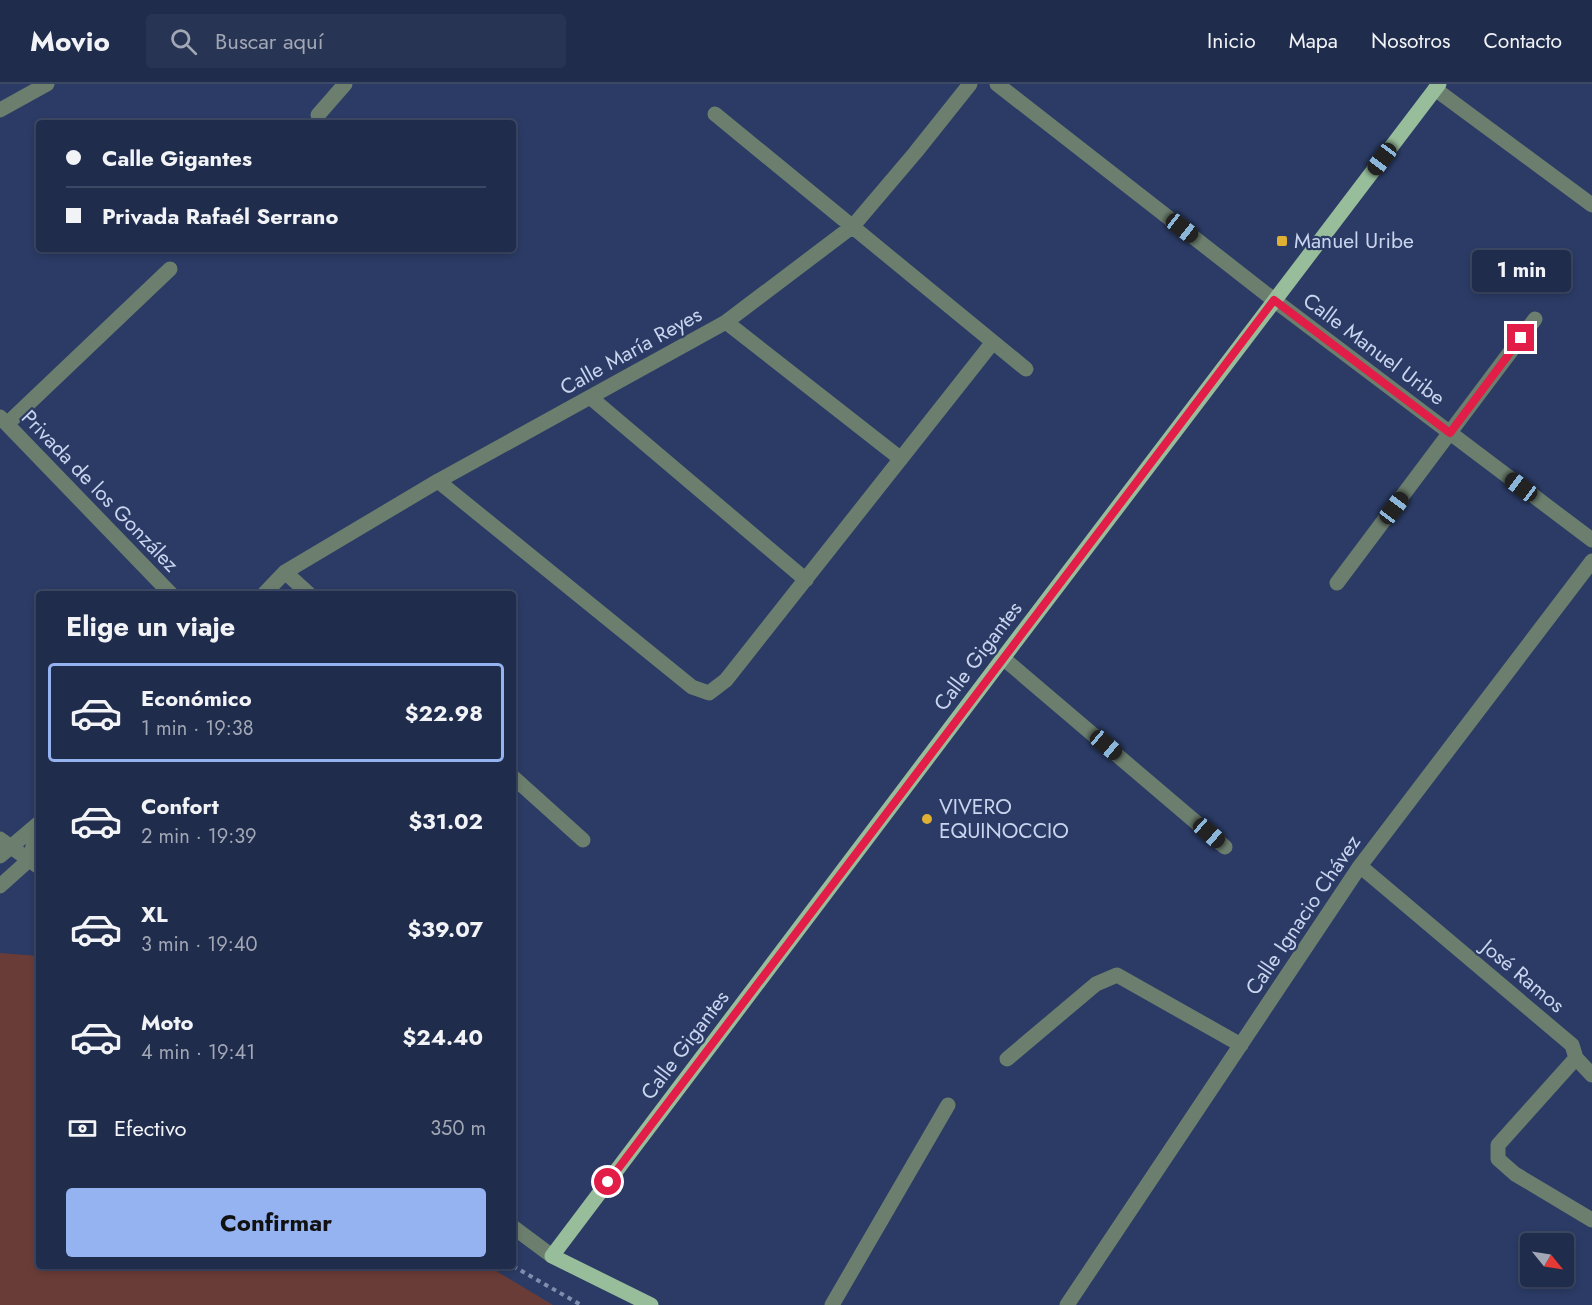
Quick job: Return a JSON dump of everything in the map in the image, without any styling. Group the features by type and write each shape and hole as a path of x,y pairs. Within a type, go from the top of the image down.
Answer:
{"main road":[{"name":"Calle Gigantes","path":"552,1256 1437,87"},
{"path":"552,1256 651,1305"}],"street":[{"path":"0,110 47,84"},
{"path":"318,115 345,84"},
{"name":"Calle María Reyes","path":"267,591 285,572 438,481 726,322 853,226 970,84"},
{"name":"Calle Manuel Uribe","path":"997,84 1274,300 1592,540"},
{"path":"1437,87 1592,205"},
{"path":"715,114 1026,369"},
{"path":"4,421 170,269"},
{"path":"1337,583 1535,319"},
{"path":"726,322 901,459"},
{"path":"438,481 692,687 709,693 726,680 993,342"},
{"path":"590,397 806,580"},
{"name":"Privada de los González","path":"4,421 168,591"},
{"name":"Calle Ignacio Chávez","path":"1067,1305 1360,866 1592,561"},
{"path":"285,572 306,591"},
{"path":"1003,658 1225,848"},
{"path":"516,780 583,840"},
{"path":"34,864 4,848 36,827"},
{"path":"0,886 34,864 36,848"},
{"name":"José Ramos","path":"1360,866 1572,1045 1576,1058 1592,1075"},
{"path":"1007,1059 1096,984 1118,975 1240,1045"},
{"path":"1576,1058 1498,1145 1497,1159 1515,1174 1592,1220"},
{"path":"832,1305 948,1105"},
{"path":"516,1229 552,1256"}],"path":[{"path":"516,1268 581,1305"}],"shaded area":[{"path":"0,953 36,956 36,1269 493,1269 553,1305 0,1305"}],"place":[{"name":"Manuel Uribe","path":"1282,241"},
{"name":"VIVERO EQUINOCCIO","path":"927,819"}],"route":[{"path":"608,1182 1274,300 1450,433 1521,338"}]}
